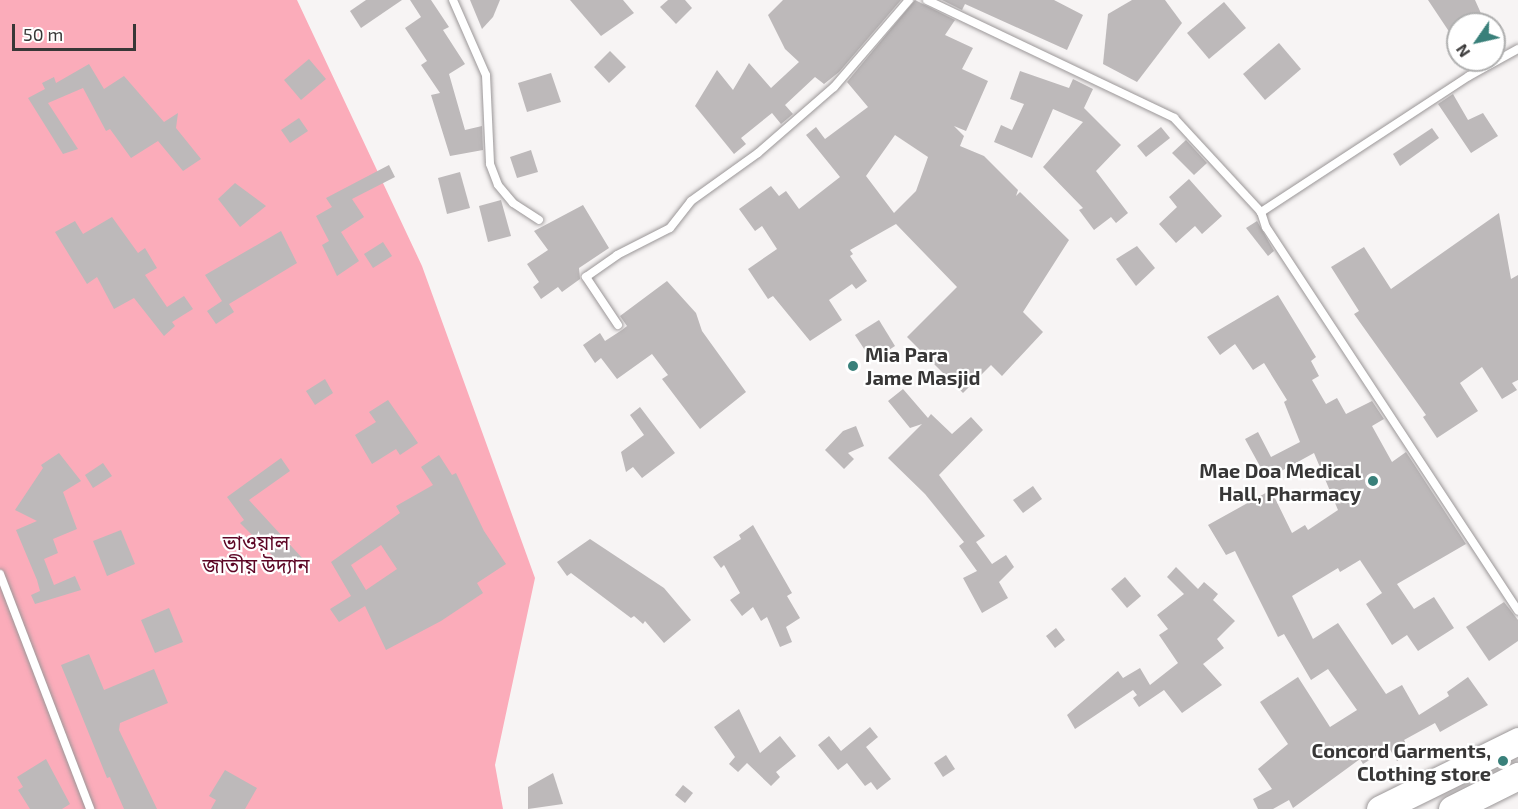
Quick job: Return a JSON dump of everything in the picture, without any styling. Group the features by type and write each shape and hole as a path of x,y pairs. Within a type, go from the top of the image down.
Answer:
{"highway":[{"path":"1380,809 1518,741"},
{"path":"1452,809 1518,776"}],"lane":[{"path":"453,0 486,75 490,164 498,185 513,203 539,220"},
{"path":"618,325 586,277 617,255 670,228 691,201 758,153 834,87 909,0"},
{"path":"927,0 1174,118 1261,212 1266,228 1518,611"},
{"path":"1261,212 1469,76 1518,49"},
{"path":"0,574 90,809"}],"green space":[{"name":"ভাওয়াল জাতীয় উদ্যান","path":"0,0 297,0 422,266 535,578 495,765 503,809 0,809"}],"building":[{"path":"366,0 402,0 361,28 350,11"},
{"path":"410,0 431,0 449,27 443,30 465,64 449,74 465,130 482,126 483,150 450,156 431,95 440,93 421,65 427,61 405,28 421,17"},
{"path":"470,0 500,0 493,17 482,29"},
{"path":"570,0 623,0 634,13 601,36"},
{"path":"668,0 685,0 692,8 676,24 660,7"},
{"path":"783,0 901,0 839,72 824,84 815,77 785,105 793,114 781,124 772,113 741,138 746,144 734,154 695,106 717,70 733,90 749,63 771,88 799,62 785,49 768,15"},
{"path":"915,0 955,20 945,35 973,48 962,69 988,81 966,131 954,126 964,136 960,146 984,156 1018,190 1016,196 1020,192 1069,240 1023,312 1043,332 1002,376 991,365 963,393 907,337 957,287 896,224 850,250 853,254 850,256 867,281 856,289 852,284 829,300 842,320 810,341 773,296 768,299 748,269 777,249 762,226 755,231 739,209 771,186 779,196 786,191 799,209 840,177 806,135 816,127 825,139 868,107 847,82","holes":["895,135 928,157 916,191 894,213 866,176"]},
{"path":"942,0 1054,0 1083,15 1067,50 965,4 962,10"},
{"path":"1132,0 1165,0 1182,23 1137,82 1103,64 1108,14"},
{"path":"1428,0 1475,0 1480,12 1446,12 1446,27"},
{"path":"1224,2 1246,28 1209,59 1187,33"},
{"path":"1279,43 1301,69 1265,100 1243,74"},
{"path":"610,51 626,67 609,83 594,67"},
{"path":"309,59 326,79 301,100 284,80"},
{"path":"89,64 104,89 124,76 164,122 178,113 176,128 201,159 183,171 158,141 131,158 110,129 106,131 83,88 48,103 78,149 63,154 28,98 45,89 42,83 54,77 56,83"},
{"path":"1020,71 1069,88 1073,79 1093,89 1084,108 1121,145 1096,171 1128,213 1116,223 1111,217 1094,230 1079,210 1083,208 1043,167 1083,122 1053,109 1032,158 994,142 1001,125 1012,130 1024,104 1010,99"},
{"path":"551,73 561,102 527,112 518,83"},
{"path":"1453,94 1468,120 1483,113 1498,136 1471,153 1438,104"},
{"path":"299,118 308,131 290,143 281,130"},
{"path":"1161,127 1170,138 1146,157 1137,146"},
{"path":"1432,128 1439,138 1400,166 1393,154"},
{"path":"1186,140 1207,163 1194,175 1172,153"},
{"path":"531,150 538,172 517,178 510,157"},
{"path":"389,165 395,177 352,199 364,217 341,232 359,261 337,276 322,245 329,241 316,216 332,207 326,198"},
{"path":"460,172 470,208 447,214 438,178"},
{"path":"1189,179 1222,216 1202,234 1195,226 1176,243 1159,224 1177,207 1169,197"},
{"path":"235,183 266,206 240,227 218,199"},
{"path":"501,200 511,236 488,242 479,206"},
{"path":"583,205 609,248 579,268 580,279 562,292 558,287 541,299 533,287 539,282 527,264 548,250 534,231"},
{"path":"1499,213 1511,279 1518,275 1518,380 1512,383 1517,390 1502,399 1482,367 1460,383 1478,411 1437,438 1423,417 1426,415 1354,314 1359,311 1331,267 1364,247 1391,289"},
{"path":"112,217 138,253 145,248 157,268 145,275 167,307 184,296 193,309 172,322 175,326 164,336 134,298 114,309 97,277 87,284 55,232 75,221 83,234"},
{"path":"1257,221 1274,251 1268,256 1246,228"},
{"path":"281,231 297,263 229,304 234,312 216,324 207,311 222,301 205,275"},
{"path":"383,242 392,256 373,268 364,254"},
{"path":"1137,246 1155,268 1136,286 1116,259"},
{"path":"667,281 696,313 702,331 746,392 700,429 662,379 668,375 652,354 617,379 601,358 595,363 583,345 600,333 605,341 622,330 627,326 620,316"},
{"path":"1278,295 1316,357 1311,361 1319,376 1312,380 1326,404 1337,398 1346,414 1372,401 1384,419 1372,426 1392,462 1406,452 1466,544 1397,584 1414,609 1434,597 1454,628 1418,651 1407,635 1392,645 1366,604 1382,593 1360,560 1340,572 1338,568 1292,596 1313,639 1338,623 1386,694 1402,685 1419,715 1449,696 1447,692 1468,677 1488,705 1440,732 1435,723 1404,740 1411,752 1397,761 1389,748 1363,764 1360,759 1293,808 1289,800 1273,809 1258,809 1253,799 1272,789 1258,769 1288,744 1260,702 1298,677 1330,727 1357,710 1328,669 1311,680 1284,634 1278,637 1235,551 1226,555 1208,525 1271,490 1292,533 1305,525 1308,530 1338,510 1314,453 1267,479 1245,439 1258,432 1271,457 1300,442 1284,402 1287,400 1264,363 1253,370 1235,344 1220,355 1207,337"},
{"path":"879,320 895,346 872,361 855,335"},
{"path":"325,379 333,393 315,405 306,391"},
{"path":"903,389 928,418 931,414 952,434 971,417 983,430 939,475 985,536 976,542 992,564 1006,555 1014,567 999,582 1008,598 982,613 963,578 977,571 959,546 964,542 925,494 888,458 922,424 910,428 888,401"},
{"path":"388,400 418,443 400,455 396,449 372,464 355,435 376,422 369,412"},
{"path":"640,407 675,453 642,478 633,467 626,472 621,452 644,435 630,415"},
{"path":"856,426 864,446 848,453 854,459 844,469 825,450 843,431"},
{"path":"59,453 81,481 63,492 77,529 53,539 58,553 44,559 54,585 75,576 81,590 35,604 31,595 40,591 16,530 37,521 15,510 43,468 41,465"},
{"path":"439,455 452,475 456,473 484,531 506,564 477,583 483,593 441,621 386,650 365,606 339,622 330,609 351,596 331,562 400,513 396,506 433,485 421,467","holes":["381,545 397,569 366,590 351,565"]},
{"path":"281,458 290,471 249,500 304,560 288,571 240,523 244,520 227,497"},
{"path":"103,463 112,476 93,488 85,475"},
{"path":"1033,486 1042,499 1023,513 1013,500"},
{"path":"753,525 792,593 787,596 800,618 786,627 792,642 780,647 767,617 761,621 753,607 742,616 730,600 740,593 724,565 721,568 713,557 741,539 739,535"},
{"path":"121,530 135,564 107,576 93,541"},
{"path":"590,539 664,588 691,620 664,643 645,621 643,624 634,616 631,618 571,573 567,576 557,562"},
{"path":"1176,567 1198,589 1204,582 1218,594 1213,600 1235,621 1217,639 1224,648 1203,664 1222,685 1182,713 1164,690 1139,707 1133,698 1137,695 1133,690 1075,729 1067,715 1118,671 1123,678 1140,668 1150,685 1178,663 1159,635 1168,629 1157,615 1184,594 1167,577"},
{"path":"1125,577 1141,596 1127,608 1111,589"},
{"path":"1504,602 1518,620 1518,641 1489,661 1466,627"},
{"path":"169,608 183,642 155,653 141,620"},
{"path":"1056,628 1065,640 1055,648 1046,636"},
{"path":"89,654 104,690 154,669 168,703 120,723 119,730 157,809 124,809 110,777 107,778 61,665"},
{"path":"739,709 760,753 780,736 796,756 776,772 780,777 771,786 747,763 738,772 729,764 735,757 714,727"},
{"path":"870,727 878,737 866,747 891,779 877,790 871,782 865,786 847,763 838,770 818,745 829,736 841,751"},
{"path":"946,755 955,769 943,777 934,763"},
{"path":"46,759 70,804 62,809 30,809 18,790 23,787 17,777"},
{"path":"225,770 257,788 245,809 211,809 216,800 209,796"},
{"path":"553,773 563,804 528,809 528,787"},
{"path":"683,785 693,793 685,803 675,795"}],"place":[{"name":"Mia Para Jame Masjid","path":"853,366"},
{"name":"Mae Doa Medical Hall, Pharmacy","path":"1373,481"},
{"name":"Concord Garments, Clothing store","path":"1503,761"}]}
